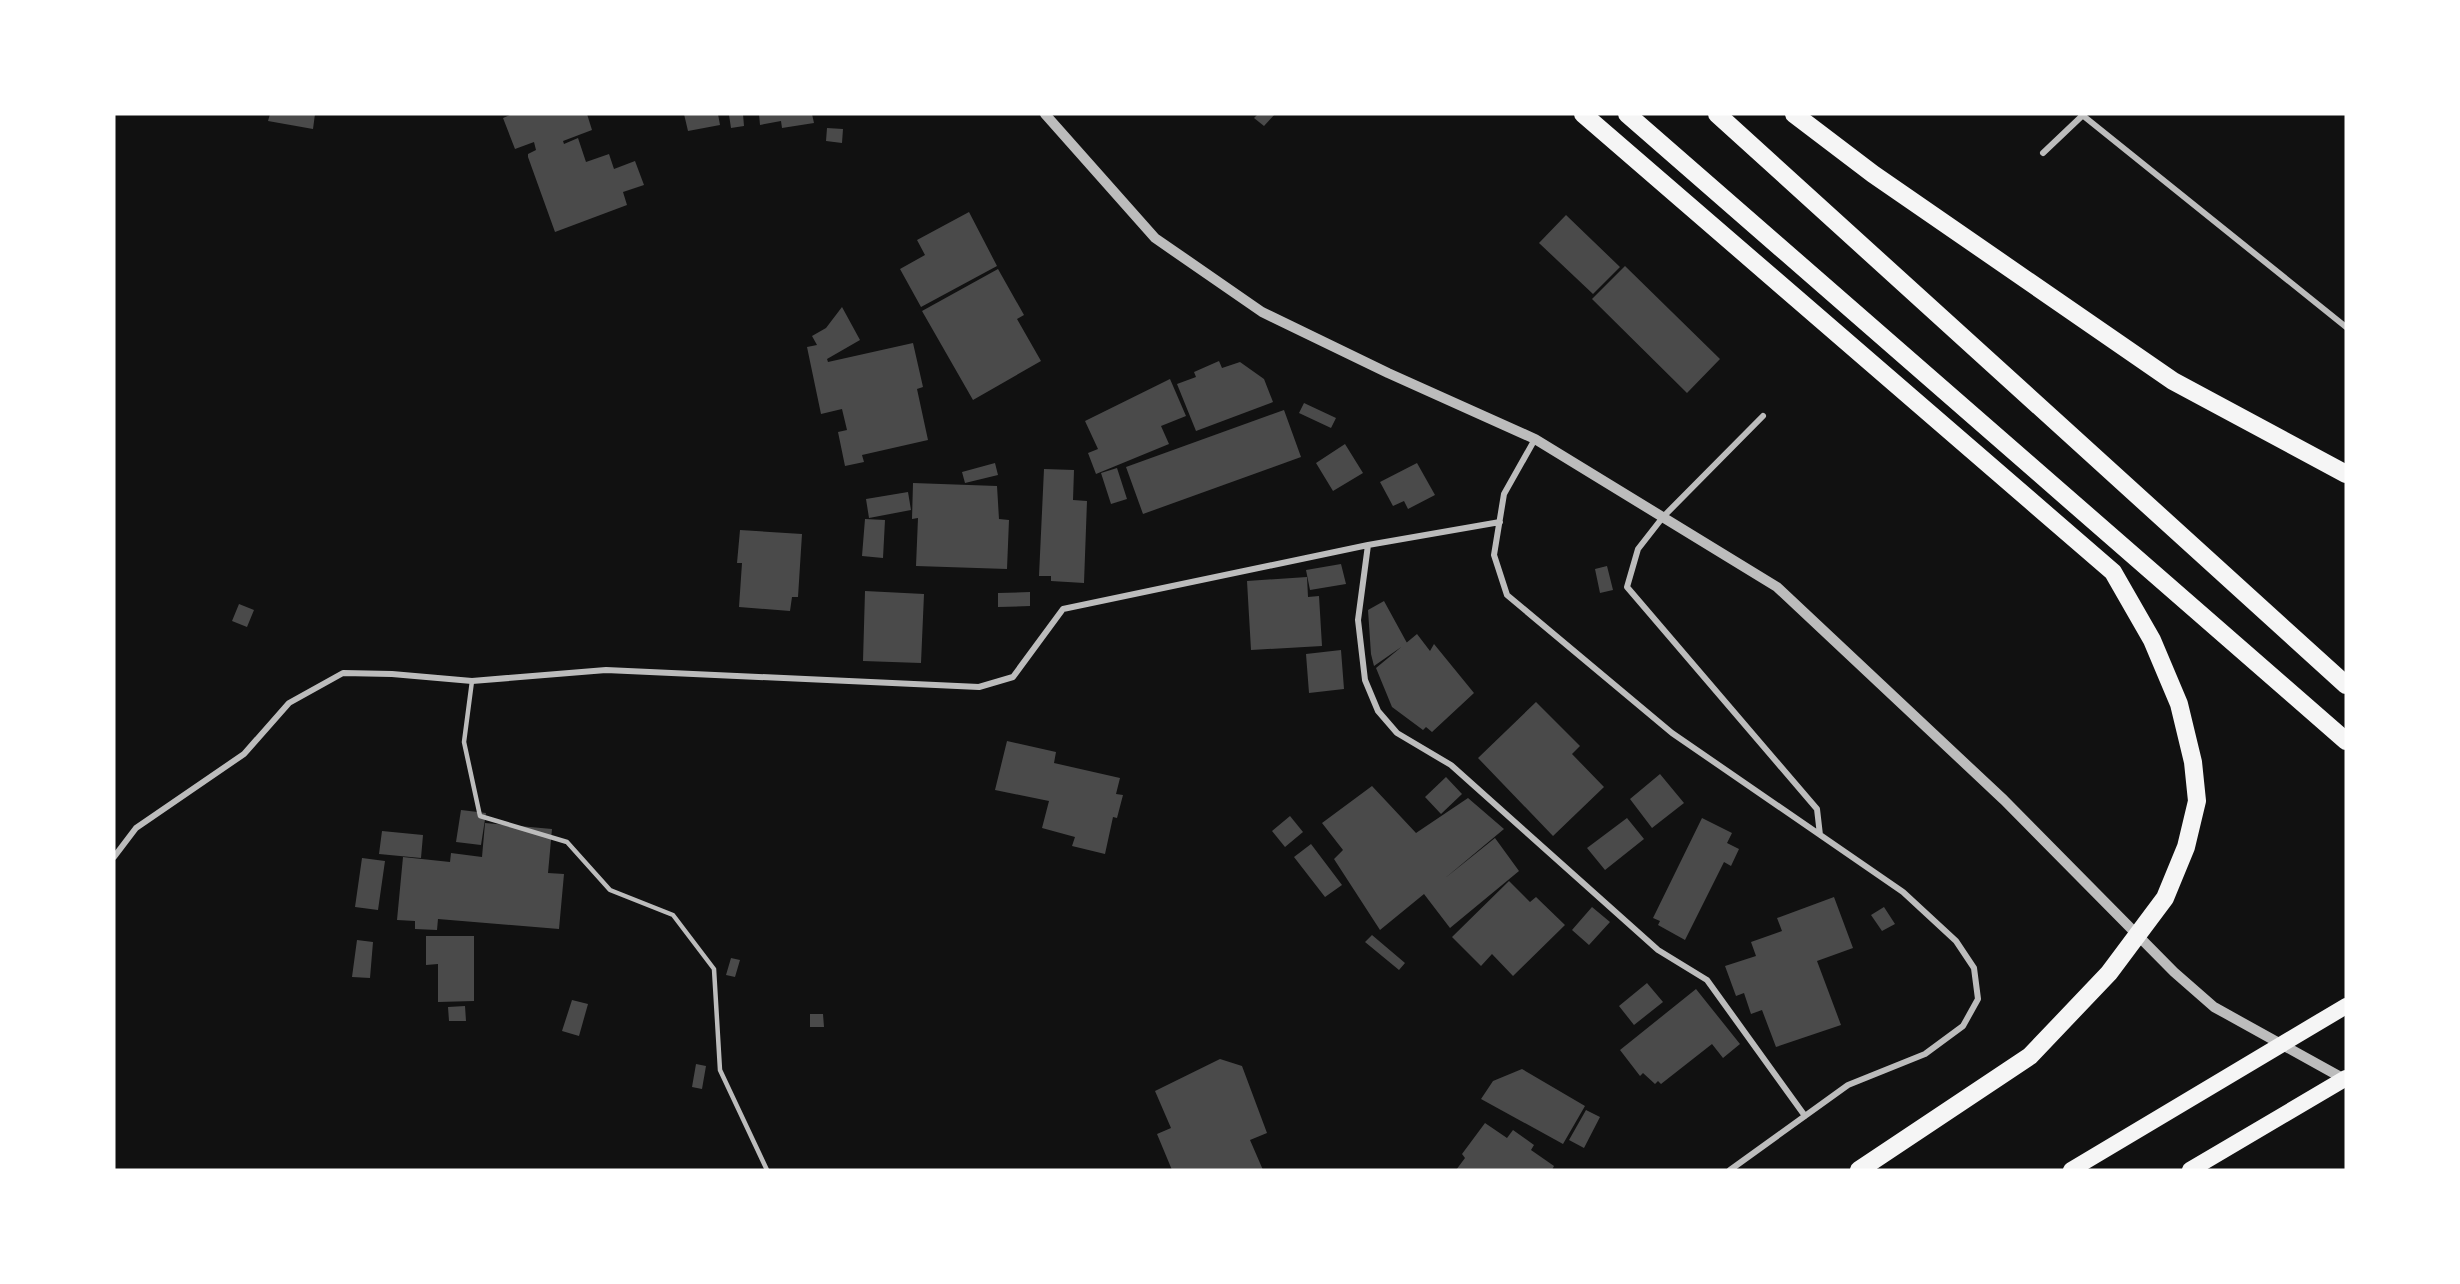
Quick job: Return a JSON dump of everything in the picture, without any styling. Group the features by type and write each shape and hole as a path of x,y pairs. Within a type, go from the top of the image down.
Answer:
{"highway":[{"path":"1583,114 2113,572 2152,640 2179,704 2193,762 2197,801 2186,847 2165,898 2109,973 2030,1056 1859,1170"},
{"path":"1627,114 2346,741"},
{"path":"1717,114 2346,685"},
{"path":"1794,114 1873,174 2173,381 2346,474"},
{"path":"2071,1170 2346,1006"},
{"path":"2190,1170 2346,1079"}],"street":[{"path":"1045,114 1155,238 1262,312 1535,439 1777,587 2004,800 2174,972 2214,1007 2346,1079"},
{"path":"2043,153 2082,114 2346,327"},
{"path":"1763,416 1663,518 1638,549 1627,587 1817,808 1820,835"},
{"path":"1535,439 1504,494 1494,555 1507,595 1672,733 1904,892 1956,941 1974,968 1978,999 1963,1026 1925,1054 1848,1085 1730,1170"},
{"path":"114,857 136,828 244,754 289,703 343,673 392,674 472,681 606,670 979,687 1013,677 1063,609 1368,545 1500,522"},
{"path":"1368,545 1358,620 1365,680 1378,711 1397,733 1451,765 1658,950 1707,980 1805,1116"}],"lane":[{"path":"472,681 464,742 480,816 567,842 610,890 673,915 714,969 720,1070 767,1170"}],"building":[{"path":"270,114 315,114 313,129 268,121"},
{"path":"512,114 587,114 592,130 563,141 564,144 578,138 586,162 609,154 614,169 635,161 644,185 623,192 627,205 555,232 528,157 528,154 536,150 534,142 515,149 503,118"},
{"path":"684,114 718,114 720,125 688,131"},
{"path":"743,114 744,126 731,128 729,115"},
{"path":"759,114 812,114 814,123 782,128 781,121 760,125"},
{"path":"1258,114 1275,114 1264,126 1254,118"},
{"path":"827,128 843,129 842,143 826,141"},
{"path":"969,212 997,266 921,307 900,269 925,255 917,240"},
{"path":"1566,215 1620,267 1593,294 1539,243"},
{"path":"1625,266 1720,359 1687,393 1592,299"},
{"path":"998,269 1024,315 1017,319 1041,361 973,400 922,311"},
{"path":"842,307 860,340 827,359 828,362 913,343 923,387 917,389 928,440 862,455 864,462 845,466 838,432 847,430 842,409 821,414 807,347 817,345 812,336 826,328"},
{"path":"1219,361 1222,368 1240,362 1264,379 1273,402 1196,431 1177,384 1196,377 1194,372"},
{"path":"1170,379 1186,416 1161,426 1169,444 1096,474 1088,453 1098,449 1085,421"},
{"path":"1304,403 1336,418 1331,428 1299,413"},
{"path":"1284,410 1301,457 1143,514 1126,467"},
{"path":"1345,444 1363,473 1333,491 1316,463"},
{"path":"995,463 998,475 965,483 962,472"},
{"path":"1417,463 1435,495 1408,509 1404,501 1393,506 1380,482"},
{"path":"1117,468 1127,499 1111,504 1101,473"},
{"path":"1044,469 1074,470 1073,500 1087,501 1084,583 1051,581 1051,576 1039,576"},
{"path":"913,483 997,486 999,519 1009,520 1007,569 916,566 918,518 912,519"},
{"path":"908,492 911,510 869,518 866,499"},
{"path":"865,519 885,520 883,558 862,556"},
{"path":"740,530 802,534 798,597 792,597 790,611 739,607 742,563 737,563"},
{"path":"1341,564 1346,584 1310,590 1306,570"},
{"path":"1607,566 1613,590 1600,593 1595,569"},
{"path":"1307,577 1308,597 1319,596 1322,646 1251,650 1247,581"},
{"path":"865,591 924,594 921,663 863,661"},
{"path":"1030,592 1030,606 998,607 998,593"},
{"path":"1384,601 1407,643 1374,666 1368,610"},
{"path":"239,604 254,610 247,627 232,621"},
{"path":"1417,634 1430,651 1434,644 1474,693 1432,732 1426,727 1423,730 1392,707 1376,668"},
{"path":"1341,650 1344,689 1309,693 1306,654"},
{"path":"1536,702 1580,746 1572,754 1604,787 1553,836 1478,758"},
{"path":"1007,741 1056,752 1054,763 1120,778 1116,794 1123,795 1117,818 1113,817 1105,854 1072,846 1075,837 1042,828 1049,801 995,790"},
{"path":"1660,774 1684,803 1652,828 1630,799"},
{"path":"1446,777 1462,794 1441,814 1425,797"},
{"path":"1372,786 1416,833 1468,798 1504,829 1444,879 1495,838 1519,871 1450,928 1424,894 1380,930 1334,859 1343,850 1322,823"},
{"path":"461,810 486,813 481,845 456,842"},
{"path":"1290,816 1303,832 1285,847 1272,831"},
{"path":"1627,818 1644,839 1605,870 1587,848"},
{"path":"1702,818 1732,833 1727,843 1739,849 1731,866 1724,862 1685,940 1658,925 1660,921 1653,918"},
{"path":"485,823 552,829 548,873 564,874 559,929 438,919 437,930 415,929 415,921 397,920 403,857 450,862 451,853 482,857"},
{"path":"382,831 423,835 421,858 379,854"},
{"path":"1311,844 1342,885 1325,897 1294,857"},
{"path":"362,858 385,861 378,910 355,907"},
{"path":"1509,881 1530,902 1536,897 1565,925 1513,976 1492,954 1481,966 1452,937"},
{"path":"1834,897 1853,948 1817,961 1841,1025 1776,1047 1762,1010 1751,1014 1744,993 1736,996 1725,966 1756,956 1751,942 1782,931 1777,918"},
{"path":"1592,907 1610,922 1589,945 1572,930"},
{"path":"1884,907 1895,924 1882,931 1871,915"},
{"path":"1372,935 1405,963 1399,970 1365,942"},
{"path":"426,936 474,936 474,1001 438,1002 438,964 426,965"},
{"path":"357,940 373,942 370,978 352,977"},
{"path":"731,958 740,960 735,977 726,975"},
{"path":"1647,983 1663,1002 1634,1025 1619,1006"},
{"path":"1696,989 1740,1044 1723,1058 1712,1044 1661,1084 1658,1081 1655,1084 1643,1073 1640,1076 1620,1050"},
{"path":"572,1000 588,1004 579,1036 562,1031"},
{"path":"465,1006 466,1021 449,1021 448,1007"},
{"path":"810,1014 823,1014 824,1027 810,1027"},
{"path":"1220,1059 1242,1066 1267,1133 1250,1140 1263,1170 1172,1170 1157,1134 1171,1128 1155,1091"},
{"path":"696,1064 706,1066 702,1089 692,1087"},
{"path":"1522,1069 1585,1106 1563,1144 1481,1099 1493,1081"},
{"path":"1586,1110 1600,1117 1584,1148 1569,1140"},
{"path":"1485,1123 1507,1138 1513,1130 1534,1145 1531,1150 1554,1166 1552,1170 1456,1170 1465,1158 1462,1154"}]}
